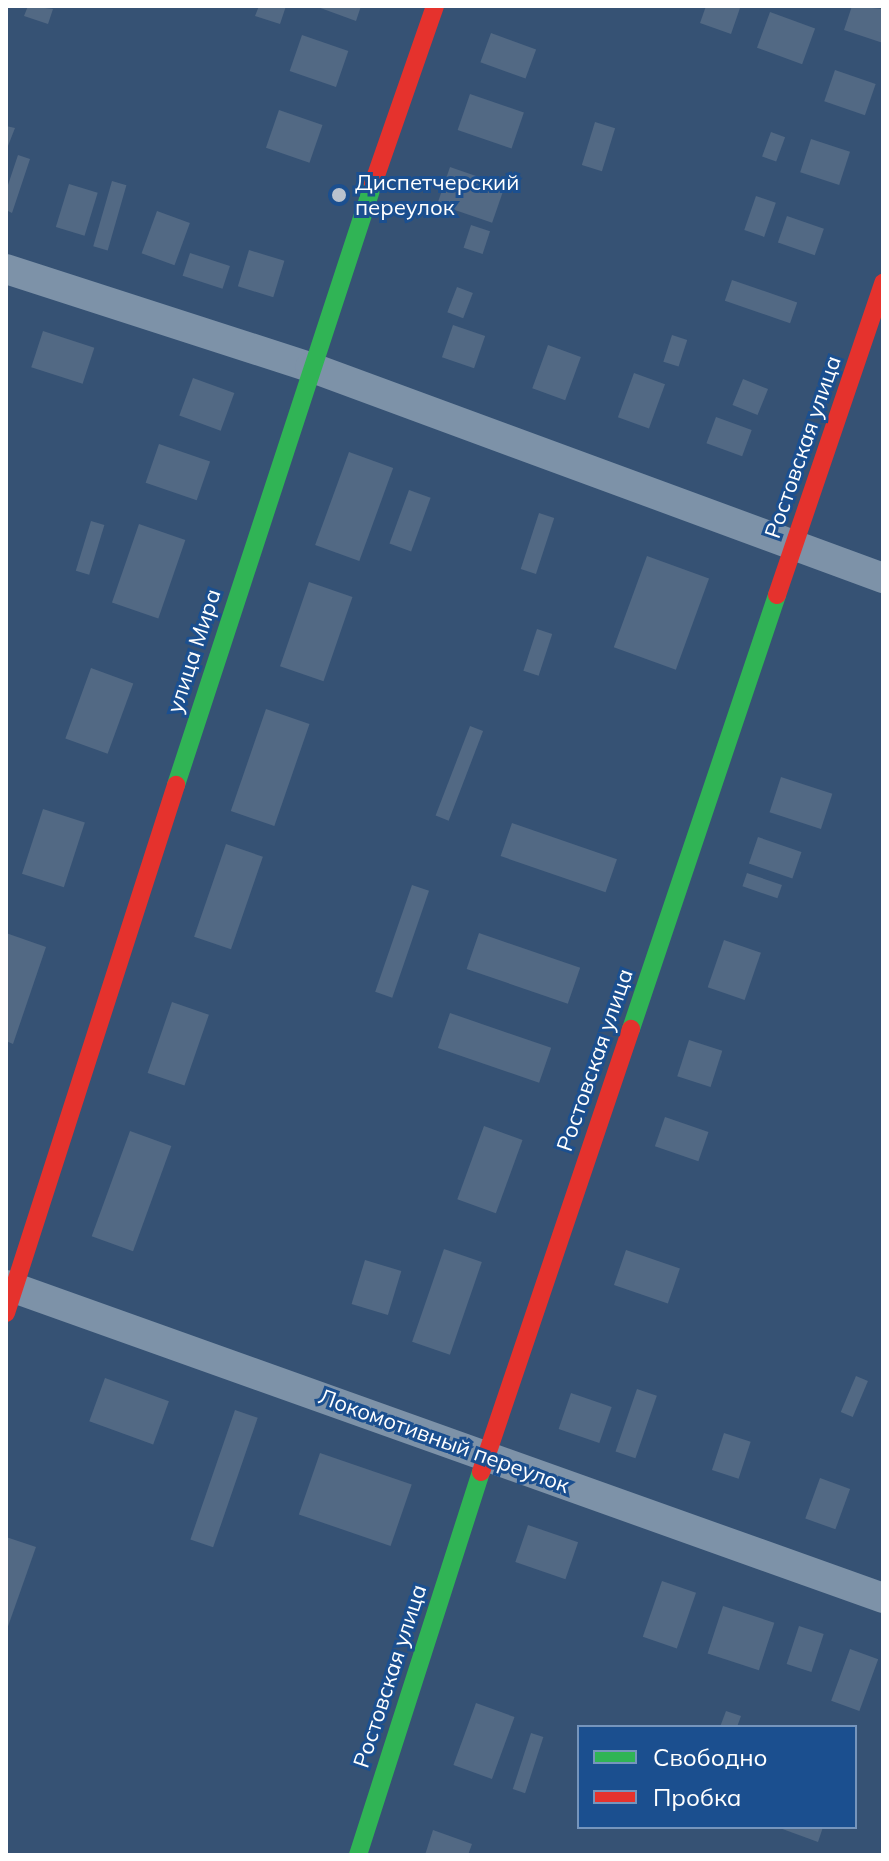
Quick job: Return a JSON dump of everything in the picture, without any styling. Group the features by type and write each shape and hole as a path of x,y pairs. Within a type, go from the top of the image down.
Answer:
{"street":[{"name":"улица Мира","path":"9,1295 310,367 435,6"},
{"path":"6,269 310,367 883,578"},
{"name":"Ростовская улица","path":"358,1855 486,1456 883,283"},
{"name":"Локомотивный переулок","path":"9,1295 486,1456 883,1598"}],"building":[{"path":"28,6 53,9 48,24 24,16"},
{"path":"259,6 286,6 280,24 255,16"},
{"path":"315,6 361,6 356,21"},
{"path":"706,6 740,8 731,34 700,23"},
{"path":"852,6 883,9 883,43 844,30"},
{"path":"770,12 815,28 802,64 757,48"},
{"path":"491,33 536,49 526,79 480,62"},
{"path":"302,35 348,51 336,87 290,71"},
{"path":"835,70 876,84 865,115 824,101"},
{"path":"470,94 524,113 512,148 458,130"},
{"path":"279,110 322,125 309,163 266,148"},
{"path":"595,122 615,128 602,171 582,165"},
{"path":"6,126 15,128 6,151"},
{"path":"771,132 785,137 776,162 762,156"},
{"path":"811,139 850,152 839,185 800,172"},
{"path":"18,155 30,159 12,213 6,210 6,191"},
{"path":"450,167 505,186 492,223 437,204"},
{"path":"112,181 126,185 108,251 93,246"},
{"path":"69,184 98,193 85,236 56,227"},
{"path":"756,196 776,203 764,237 744,230"},
{"path":"157,211 190,223 174,265 142,253"},
{"path":"787,216 824,229 815,255 778,242"},
{"path":"471,225 490,231 483,254 464,248"},
{"path":"249,250 284,261 273,297 238,286"},
{"path":"190,253 230,266 223,289 183,276"},
{"path":"732,280 797,302 790,323 725,301"},
{"path":"457,287 473,293 463,318 447,312"},
{"path":"453,325 485,336 474,368 442,357"},
{"path":"43,331 94,348 83,384 31,367"},
{"path":"672,335 687,340 679,367 663,362"},
{"path":"548,345 581,357 565,400 532,388"},
{"path":"634,373 665,384 649,428 618,417"},
{"path":"193,378 234,393 221,431 179,416"},
{"path":"743,379 768,389 758,415 733,405"},
{"path":"716,417 752,430 742,456 706,443"},
{"path":"159,444 210,462 197,500 146,483"},
{"path":"349,452 393,468 359,561 315,545"},
{"path":"409,490 431,498 411,551 390,544"},
{"path":"539,513 554,518 536,574 521,569"},
{"path":"91,521 104,525 89,575 76,571"},
{"path":"139,524 185,540 158,618 112,602"},
{"path":"647,556 709,579 676,670 614,647"},
{"path":"309,582 352,597 324,681 280,666"},
{"path":"537,629 552,634 539,676 523,671"},
{"path":"91,668 133,683 108,754 65,738"},
{"path":"266,709 309,724 274,826 231,811"},
{"path":"470,726 483,731 449,821 436,816"},
{"path":"781,777 832,794 821,829 770,812"},
{"path":"43,809 85,823 64,887 22,874"},
{"path":"512,823 617,859 606,892 501,856"},
{"path":"758,837 801,852 792,878 749,863"},
{"path":"226,844 263,857 231,949 194,937"},
{"path":"747,873 782,885 777,898 742,886"},
{"path":"412,885 429,891 392,998 375,992"},
{"path":"6,933 46,947 13,1044 6,1041"},
{"path":"479,933 580,968 568,1004 467,969"},
{"path":"724,940 761,953 745,1000 708,987"},
{"path":"172,1002 209,1015 184,1086 148,1073"},
{"path":"450,1013 551,1048 539,1083 438,1048"},
{"path":"689,1040 722,1051 711,1087 677,1076"},
{"path":"665,1117 708,1132 698,1161 655,1146"},
{"path":"484,1126 523,1140 496,1213 457,1199"},
{"path":"130,1131 171,1146 133,1251 92,1236"},
{"path":"444,1249 482,1262 450,1355 412,1342"},
{"path":"626,1250 680,1269 668,1304 614,1285"},
{"path":"365,1260 401,1271 388,1315 352,1304"},
{"path":"856,1376 868,1381 853,1417 841,1412"},
{"path":"105,1378 169,1401 153,1444 89,1421"},
{"path":"637,1389 657,1396 635,1458 616,1451"},
{"path":"571,1393 612,1407 599,1443 559,1429"},
{"path":"235,1410 258,1418 213,1547 190,1540"},
{"path":"724,1433 751,1442 739,1479 712,1470"},
{"path":"320,1453 412,1485 391,1546 299,1514"},
{"path":"820,1478 850,1489 835,1529 805,1518"},
{"path":"528,1525 578,1542 565,1579 515,1562"},
{"path":"6,1537 36,1547 6,1632"},
{"path":"662,1581 696,1593 677,1649 643,1637"},
{"path":"723,1606 774,1623 759,1670 708,1654"},
{"path":"799,1626 824,1634 811,1672 787,1664"},
{"path":"850,1649 878,1659 859,1711 831,1701"},
{"path":"476,1703 515,1717 492,1779 453,1765"},
{"path":"726,1711 741,1716 738,1725 721,1725"},
{"path":"531,1733 543,1737 525,1793 513,1789"},
{"path":"782,1829 822,1829 818,1842"},
{"path":"433,1830 472,1844 468,1855 425,1855"}],"traffic: fast":[{"path":"176,785 373,184"},
{"path":"631,1029 777,595"},
{"path":"358,1855 481,1472"}],"traffic: jam":[{"path":"373,184 435,6"},
{"path":"777,595 883,283"},
{"path":"6,1313 176,785"},
{"path":"481,1472 631,1029"}],"place":[{"name":"Диспетчерский переулок","path":"339,195"}]}
